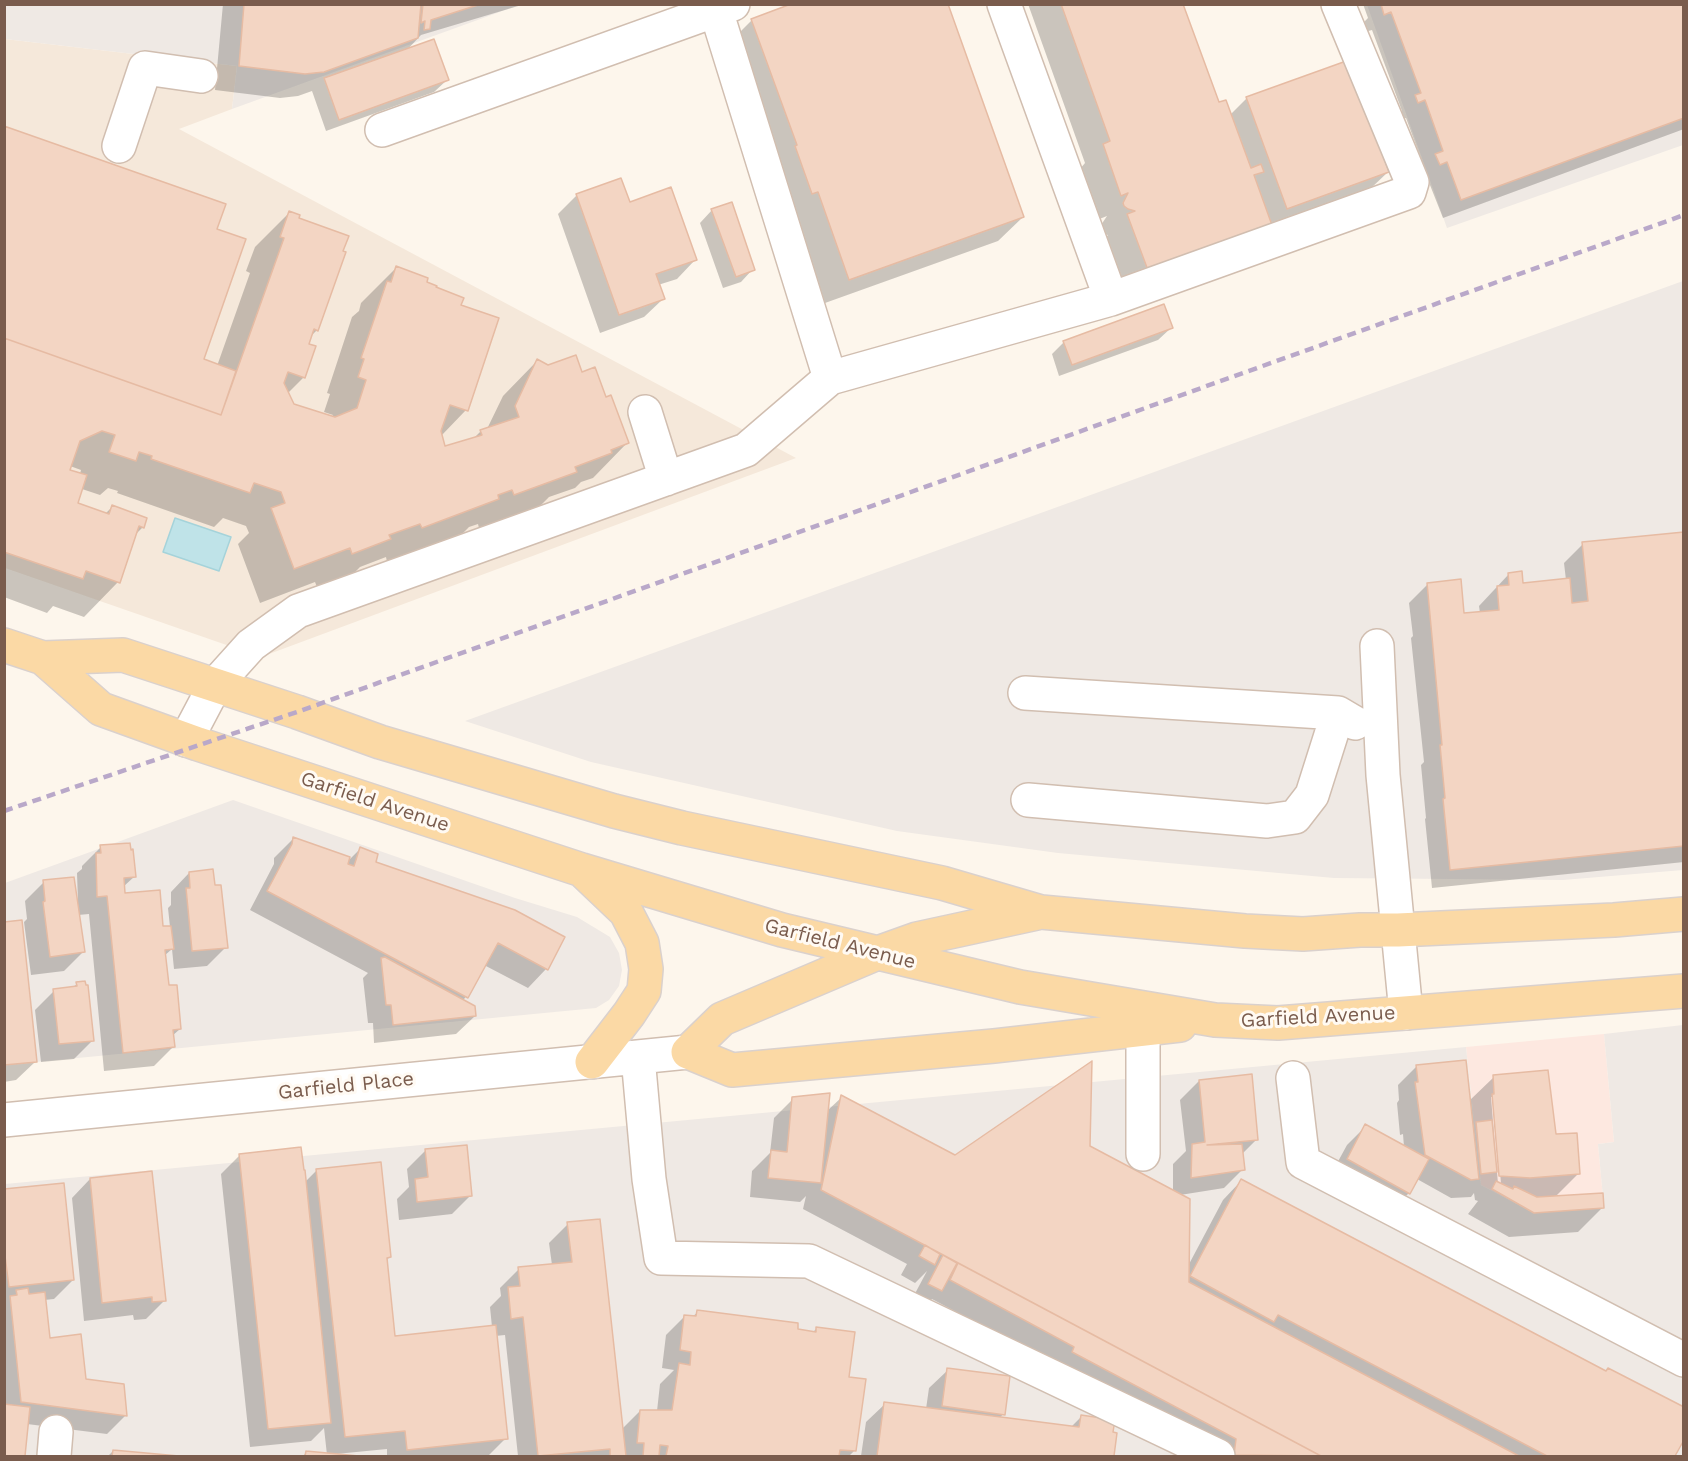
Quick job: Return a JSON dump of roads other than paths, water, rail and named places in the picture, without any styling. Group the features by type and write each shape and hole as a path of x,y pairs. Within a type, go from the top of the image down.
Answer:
{"main road":[{"name":"Garfield Avenue","path":"4,645 43,658 123,655 380,742 614,811 703,833 942,883 1041,912 1245,931 1303,934 1614,920 1683,914"},
{"name":"Garfield Avenue","path":"43,658 101,709 186,740 582,870 782,930 1020,987 1215,1020 1278,1023 1683,991"},
{"path":"582,870 626,912 642,943 646,969 644,991 592,1062"},
{"path":"1041,912 928,937 875,954 722,1018 688,1052 732,1070 1143,1030 1215,1020"}],"street":[{"path":"1004,4 1111,299"},
{"path":"186,740 215,685 251,645 298,611 746,450 831,378 1111,299 1409,192 1412,182 1338,4"},
{"path":"382,130 721,7 831,378"},
{"path":"119,147 145,68 201,76"},
{"path":"645,412 666,479"},
{"path":"1377,646 1382,741 1406,1013"},
{"path":"1025,693 1338,713 1382,741"},
{"path":"1028,800 1267,822 1295,817 1312,795 1338,713"},
{"path":"1143,1030 1143,1154"},
{"name":"Garfield Place","path":"4,1120 688,1052"},
{"path":"638,1057 649,1179 661,1258 809,1261 1218,1456"},
{"path":"1293,1078 1303,1162 1683,1360"}],"water":[{"path":"175,518 231,537 219,571 163,552"}],"railway":[{"path":"4,811 297,712 1684,215"}]}
